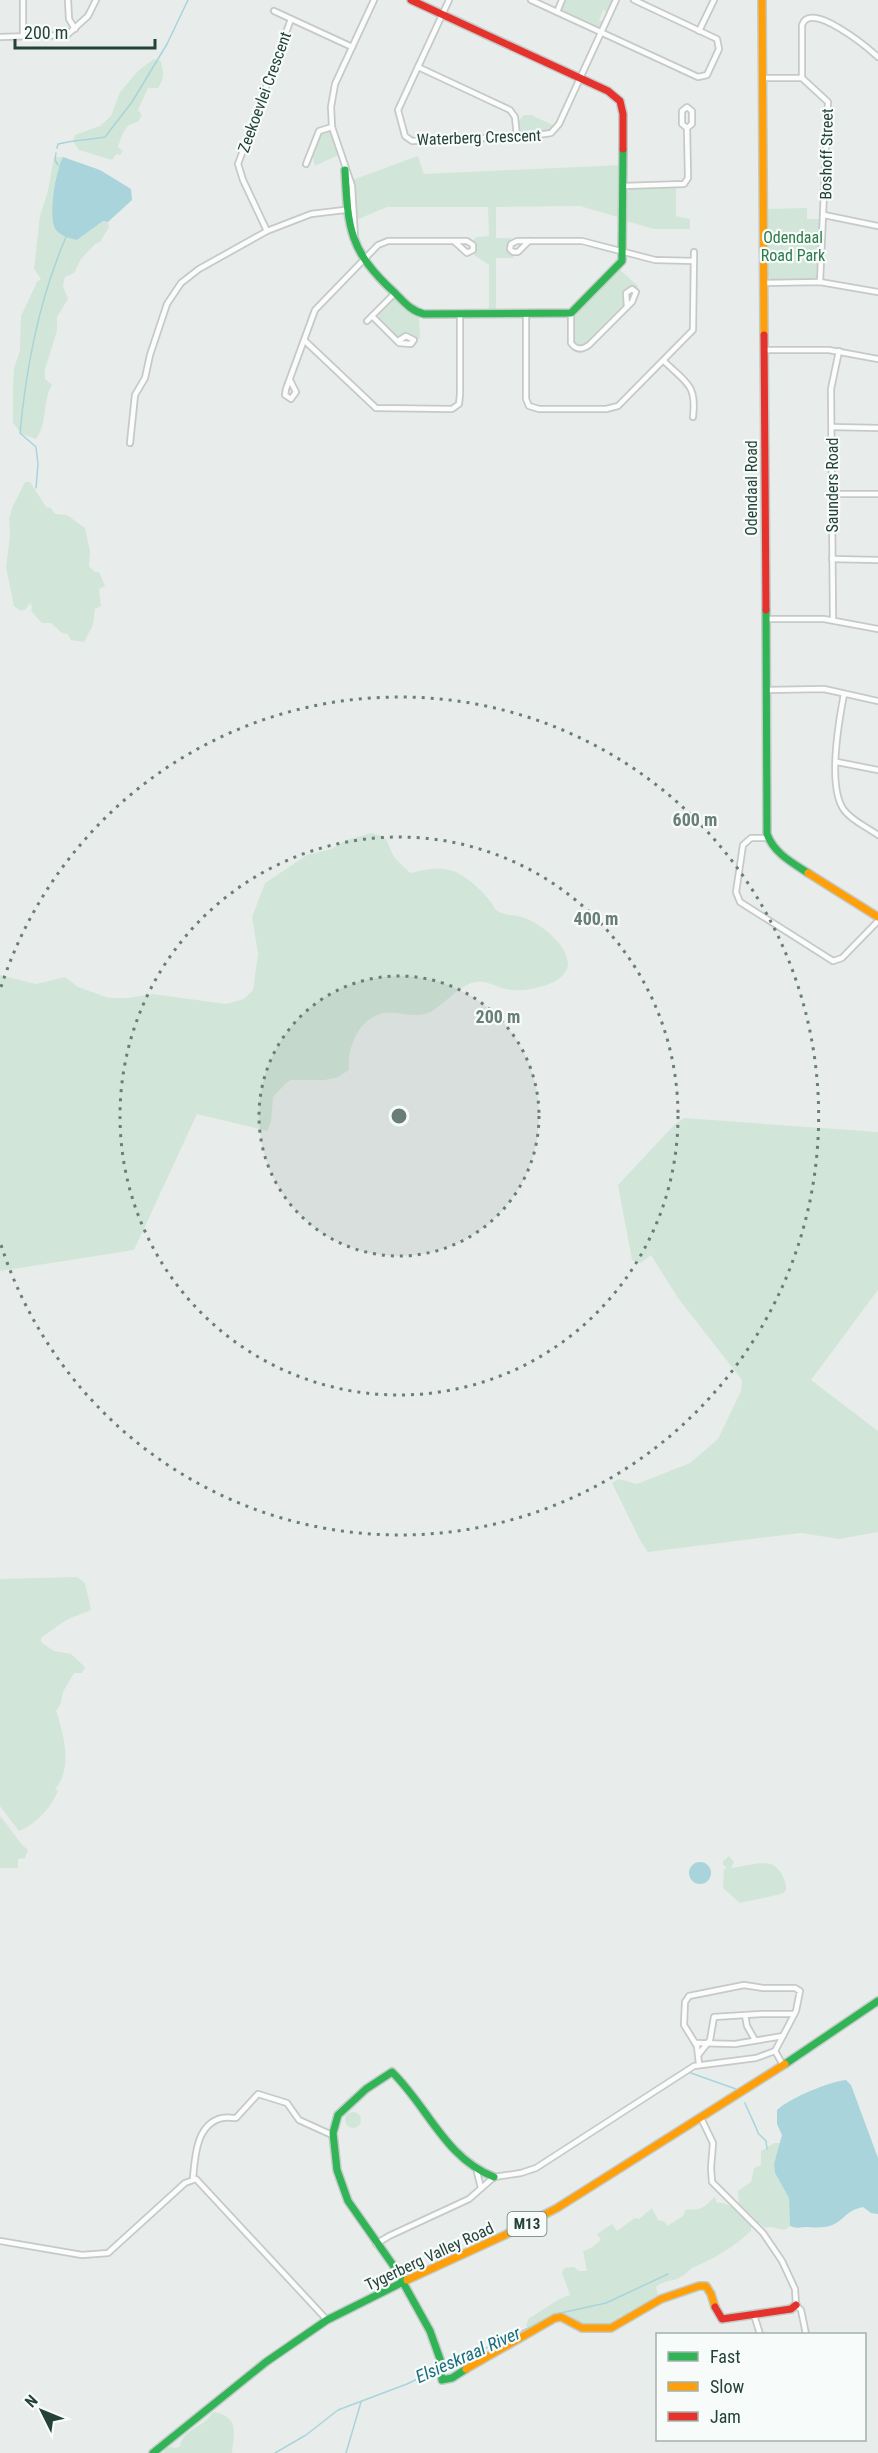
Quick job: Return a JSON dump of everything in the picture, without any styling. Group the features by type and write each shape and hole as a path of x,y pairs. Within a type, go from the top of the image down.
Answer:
{"street":[{"path":"23,0 23,36"},
{"path":"68,0 69,19 75,29"},
{"path":"0,37 67,34 88,16 96,0"},
{"path":"374,0 332,96 332,127 345,170 350,209 349,231 363,261 394,294 416,312 571,313 622,261 624,252 623,114 620,101 608,91 411,0"},
{"name":"Waterberg Crescent","path":"449,0 398,110 403,131 409,139 420,141 543,135 554,131 580,78"},
{"path":"531,0 702,78 708,73 719,45 715,38 634,0"},
{"path":"556,12 562,0"},
{"path":"580,78 616,0"},
{"path":"699,31 714,0"},
{"name":"Odendaal Road","path":"762,0 768,838"},
{"name":"Zeekoevlei Crescent","path":"274,11 352,47"},
{"path":"762,78 802,78 802,25 804,18 809,14 817,14 842,26 878,57"},
{"name":"Zeekoevlei Crescent","path":"267,231 238,164 291,19"},
{"path":"418,67 510,110 515,117 517,136"},
{"name":"Boshoff Street","path":"802,78 828,102 820,282"},
{"path":"306,164 319,131 332,127"},
{"path":"623,186 681,186 686,183 688,178 687,128"},
{"path":"130,443 135,395 146,378 150,355 167,304 181,283 199,269 267,231 311,214 350,209"},
{"path":"824,215 878,226"},
{"path":"290,380 316,307 378,245 388,241 455,242"},
{"path":"529,241 582,241 663,261 694,261"},
{"path":"526,314 527,404 533,409 614,408 622,403 688,337 694,327 694,252"},
{"path":"764,283 820,282 878,292"},
{"path":"367,321 394,294"},
{"path":"571,313 572,343 577,348 583,349 627,306"},
{"path":"304,340 376,408 452,409 459,404 460,394 460,314"},
{"path":"372,316 398,341"},
{"path":"764,350 839,351 878,359"},
{"name":"Saunders Road","path":"833,620 831,389 839,351"},
{"path":"664,361 692,390 695,400 693,417"},
{"path":"832,427 878,428"},
{"path":"832,494 878,494"},
{"path":"832,559 878,560"},
{"path":"766,619 833,620 878,629"},
{"path":"766,690 817,689 878,701"},
{"path":"844,694 839,724 837,795 842,808 851,817 878,835"},
{"path":"837,762 878,770"},
{"path":"751,838 768,838 774,848 785,858 878,919 842,958 833,961 740,902 736,894 743,845 751,838"},
{"path":"699,2064 699,2054 687,2033 683,2019 685,2000 691,1994 744,1985 763,1988 795,1988 801,1994 776,2051 756,2058 699,2064 536,2168 522,2173 494,2177 477,2172 459,2156 392,2072 370,2086 339,2113 332,2135 336,2152 335,2168 356,2218 395,2268 401,2282 432,2332 439,2350 442,2380 450,2379 558,2316 582,2328 611,2328 661,2299 699,2286 705,2286 712,2292 714,2308 719,2317 731,2319 791,2309 796,2305"},
{"name":"Tygerberg Valley Road","path":"153,2453 266,2362 327,2320 401,2282 548,2213 783,2066 878,2001"},
{"path":"699,2054 707,2045 714,2017 794,2014"},
{"path":"745,2015 754,2040"},
{"path":"694,2043 707,2045 783,2036"},
{"path":"776,2051 783,2066"},
{"path":"193,2178 196,2147 206,2129 220,2118 239,2116 253,2097 258,2094 288,2103 299,2120 332,2135"},
{"path":"700,2118 713,2143 712,2182 759,2230 787,2270 795,2289 796,2305 801,2310 806,2333"},
{"path":"477,2172 481,2188"},
{"path":"376,2244 469,2199 494,2177"},
{"path":"0,2241 86,2255 108,2253 193,2178"},
{"path":"193,2178 201,2182 327,2320"},
{"path":"754,2315 760,2333"}],"green space":[{"path":"564,0 614,0 608,12 603,10 599,20 603,22 598,28 563,12 561,7"},
{"path":"154,59 160,60 162,81 158,88 148,88 138,110 142,115 138,122 126,128 123,134 118,147 123,151 120,155 116,154 112,160 79,150 73,141 75,135 100,126 111,116 120,92 139,70"},
{"path":"524,115 531,115 555,126 543,133 522,134 518,122"},
{"path":"329,130 338,155 315,166 312,154 320,134"},
{"path":"418,156 424,174 621,165 621,218 580,206 496,207 496,238 511,238 509,245 514,258 496,258 496,311 489,311 489,265 474,255 476,247 473,240 477,237 489,236 488,207 387,207 356,220 356,190 352,180"},
{"path":"54,157 63,157 52,205 53,223 56,229 77,240 103,221 108,222 109,227 100,242 95,244 81,259 74,273 65,277 63,286 68,299 57,317 57,331 45,369 45,379 52,385 40,433 36,439 22,434 13,423 14,368 20,351 21,316 37,282 41,279 34,269 40,216 48,191"},
{"path":"631,188 676,188 676,216 690,219 690,229 653,229 627,221 626,194"},
{"name":"Odendaal Road Park","path":"807,208 807,219 821,219 817,278 771,280 766,274 766,209"},
{"path":"619,269 638,286 637,289 631,287 625,290 623,307 586,345 577,346 573,339 573,315"},
{"path":"394,299 419,316 420,339 411,334 396,337 379,319 379,313"},
{"path":"25,482 30,482 46,507 51,508 55,514 67,515 85,528 90,551 89,566 95,572 99,572 105,586 99,589 101,606 95,609 93,625 84,642 71,640 68,634 62,633 51,623 42,623 31,611 30,603 26,609 21,611 14,606 6,567 10,537 9,519"},
{"path":"371,833 386,840 396,859 410,873 435,869 455,872 477,887 498,911 525,918 546,930 558,942 566,956 568,963 562,976 546,985 527,990 511,990 485,982 476,982 463,987 430,1012 413,1015 385,1013 368,1020 356,1034 350,1052 349,1070 338,1077 325,1080 291,1080 286,1083 273,1097 271,1122 267,1131 197,1114 134,1250 0,1271 0,975 36,984 65,977 78,987 109,998 153,994 226,1004 244,999 253,990 258,954 252,917 265,883 307,855 331,849 347,840"},
{"path":"684,1118 878,1132 878,1290 811,1380 878,1431 878,1532 839,1539 801,1533 648,1552 612,1483 618,1479 637,1484 690,1463 718,1439 741,1391 742,1380 678,1298 651,1255 641,1263 632,1260 618,1185 674,1125"},
{"path":"77,1577 85,1583 91,1610 66,1620 41,1638 41,1642 54,1651 71,1654 85,1667 82,1673 74,1673 63,1692 61,1703 56,1711 64,1741 64,1772 55,1789 58,1791 47,1809 37,1820 19,1831 0,1806 0,1579"},
{"path":"0,1816 28,1850 25,1858 18,1859 18,1868 0,1868"},
{"path":"729,1856 734,1862 731,1868 757,1863 771,1864 776,1867 785,1882 785,1891 781,1894 740,1903 723,1888 724,1869 727,1868 723,1865 723,1861"},
{"path":"350,2112 356,2112 361,2120 359,2126 350,2128 345,2123 345,2117"},
{"path":"774,2143 781,2143 774,2164 775,2173 789,2198 790,2226 784,2230 765,2228 739,2204 738,2191 751,2182 754,2168 761,2165 761,2151"},
{"path":"715,2197 717,2203 727,2204 740,2214 751,2226 751,2231 730,2248 692,2268 683,2276 656,2287 658,2295 652,2298 650,2304 644,2307 641,2305 635,2311 631,2310 624,2316 620,2316 617,2323 610,2323 607,2326 575,2327 557,2320 542,2328 529,2329 526,2325 529,2318 559,2299 570,2295 562,2273 564,2268 574,2267 579,2271 587,2271 583,2251 601,2240 597,2234 612,2224 617,2231 635,2218 639,2219 652,2208 658,2220 664,2221 667,2226 683,2216 686,2209 699,2209"},
{"path":"214,2412 222,2414 232,2422 234,2433 232,2453 164,2453 165,2449 180,2446 186,2435"}],"water":[{"path":"63,157 100,170 131,189 132,200 108,222 103,221 77,240 60,234 53,224 52,205"},
{"path":"700,1862 708,1865 711,1873 708,1881 700,1884 692,1881 689,1873 692,1865"},
{"path":"846,2080 851,2085 878,2158 878,2214 871,2213 863,2207 855,2209 829,2226 797,2228 790,2226 789,2198 775,2173 774,2164 782,2135 777,2124 777,2110 810,2091"}],"waterway":[{"path":"57,148 58,144 105,137 132,102 167,44 188,0"},
{"path":"56,153 55,160 58,165"},
{"path":"36,488 38,464 36,447 20,433 30,358 49,284 66,237"},
{"path":"688,2072 736,2089"},
{"path":"745,2103 758,2133 766,2141 767,2149"},
{"name":"Elsieskraal River","path":"751,2226 758,2222"},
{"name":"Elsieskraal River","path":"556,2314 606,2303 668,2274"},
{"name":"Elsieskraal River","path":"446,2367 549,2318"},
{"name":"Elsieskraal River","path":"275,2453 306,2435 338,2410 407,2384 438,2369"},
{"path":"346,2453 361,2402"}],"traffic: fast":[{"path":"345,170 350,224 360,251 380,278 411,308 424,314 571,313 622,261 623,149"},
{"path":"766,610 767,834 779,852 808,873"},
{"path":"785,2064 878,2001"},
{"path":"466,2369 452,2378 442,2380 440,2359 430,2331 395,2268 348,2201 337,2170 333,2133 338,2115 366,2089 392,2072 462,2158 494,2177"},
{"path":"153,2453 266,2362 327,2320 407,2280"}],"traffic: slow":[{"path":"762,0 764,335"},
{"path":"808,873 878,917"},
{"path":"407,2280 505,2235 557,2208 785,2064"},
{"path":"466,2369 555,2318 561,2317 582,2328 611,2328 661,2299 699,2286 706,2286 715,2307"}],"traffic: jam":[{"path":"411,0 608,91 620,101 623,114 623,149"},
{"path":"764,335 766,610"},
{"path":"715,2307 722,2319 791,2309 796,2305"}]}
